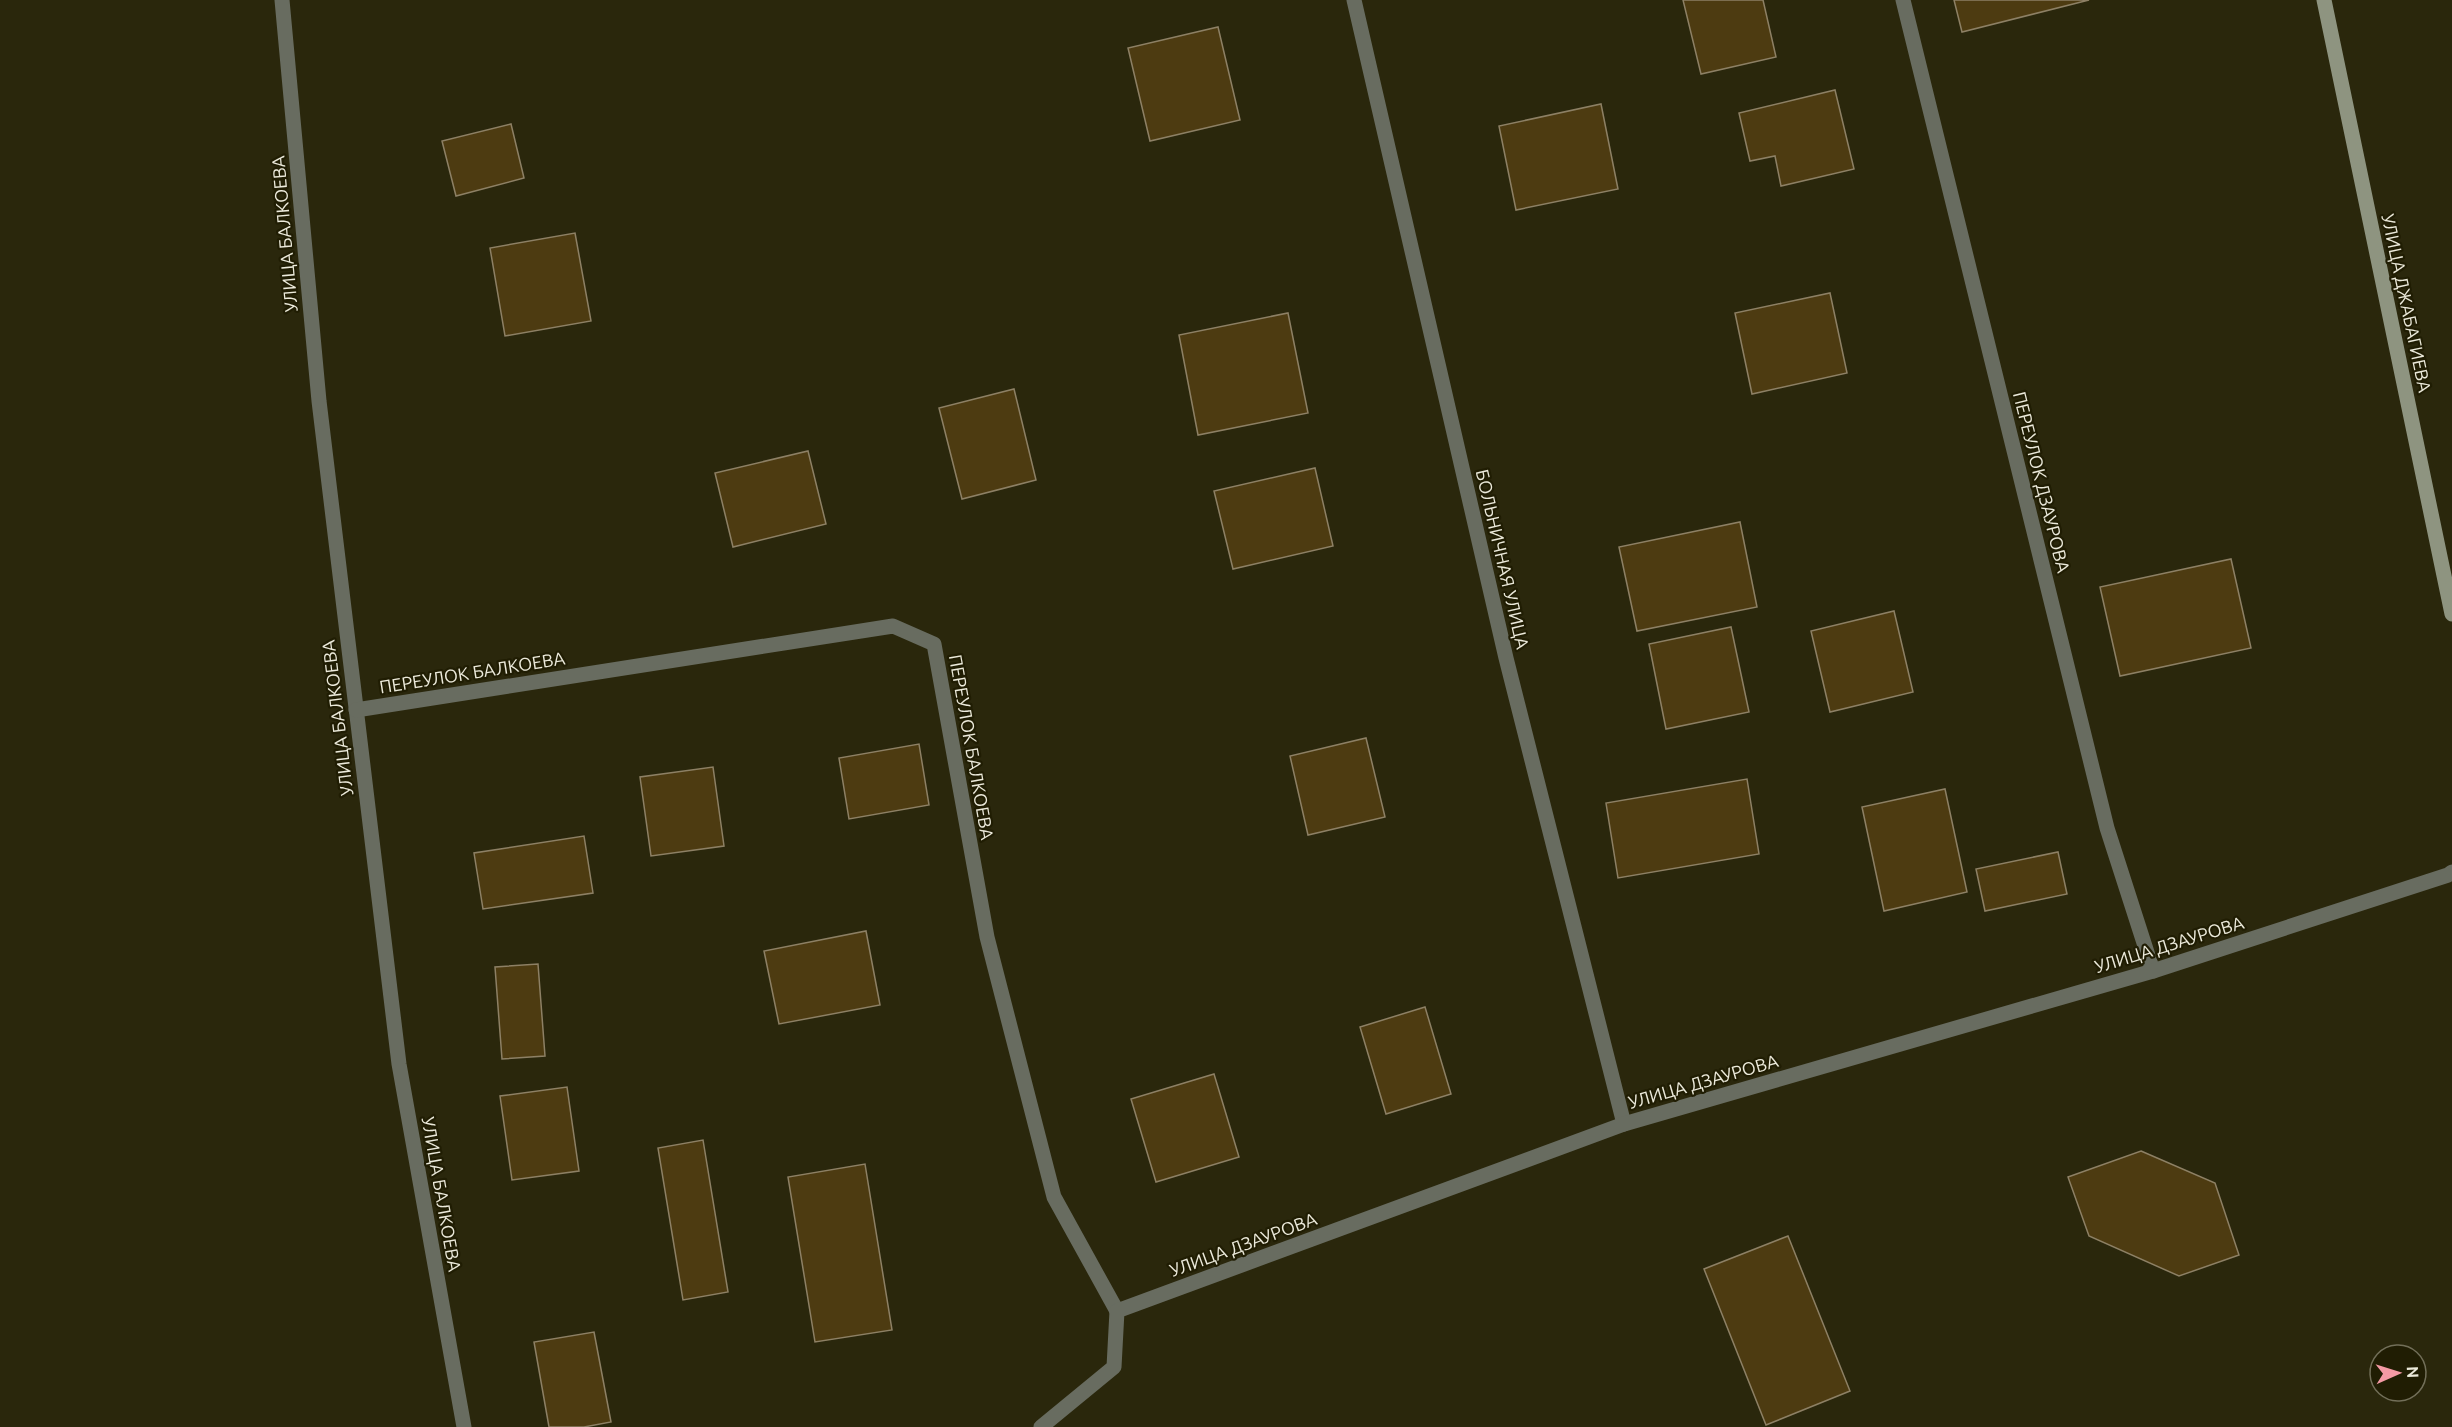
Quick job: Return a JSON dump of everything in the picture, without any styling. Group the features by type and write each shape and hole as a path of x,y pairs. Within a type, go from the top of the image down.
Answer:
{"main road":[{"name":"УЛИЦА ДЖАБАГИЕВА","path":"2324,0 2452,614"}],"street":[{"name":"УЛИЦА БАЛКОЕВА","path":"282,0 319,401 399,1064 464,1427"},
{"name":"БОЛЬНИЧНАЯ УЛИЦА","path":"1354,0 1506,658 1624,1124"},
{"name":"ПЕРЕУЛОК ДЗАУРОВА","path":"1903,0 2104,816 2153,971"},
{"name":"ПЕРЕУЛОК БАЛКОЕВА","path":"356,710 893,626 934,644 987,937 1054,1197 1117,1311"},
{"name":"УЛИЦА ДЗАУРОВА","path":"1117,1311 1624,1124 2153,971 2452,872"},
{"path":"1041,1427 1114,1367 1117,1311"}],"building":[{"path":"1683,0 1763,0 1776,57 1701,74"},
{"path":"1954,0 2089,0 1962,32"},
{"path":"1218,27 1240,120 1150,141 1128,48"},
{"path":"1835,90 1854,169 1781,186 1775,156 1750,161 1739,113"},
{"path":"1601,104 1618,189 1516,210 1499,126"},
{"path":"511,124 524,178 456,196 442,141"},
{"path":"575,233 591,321 505,336 490,248"},
{"path":"1830,293 1847,373 1752,394 1735,313"},
{"path":"1288,313 1308,413 1198,435 1179,335"},
{"path":"1014,389 1036,480 962,499 939,408"},
{"path":"808,451 826,524 733,547 715,473"},
{"path":"1315,468 1333,546 1233,569 1214,491"},
{"path":"1740,522 1757,607 1637,631 1619,547"},
{"path":"2231,559 2251,648 2120,676 2100,587"},
{"path":"1894,611 1913,692 1830,712 1811,631"},
{"path":"1731,627 1749,712 1666,729 1649,644"},
{"path":"1366,738 1385,817 1308,835 1290,756"},
{"path":"919,744 929,805 849,819 839,758"},
{"path":"713,767 724,846 651,856 640,777"},
{"path":"1747,779 1759,854 1618,878 1606,803"},
{"path":"1945,789 1967,892 1884,911 1862,807"},
{"path":"584,836 593,893 483,909 474,853"},
{"path":"2058,852 2067,894 1985,911 1976,869"},
{"path":"866,931 880,1005 779,1024 764,951"},
{"path":"538,964 545,1056 502,1059 495,967"},
{"path":"1425,1007 1451,1094 1386,1114 1360,1027"},
{"path":"1214,1074 1239,1157 1156,1182 1131,1099"},
{"path":"567,1087 579,1171 512,1180 500,1096"},
{"path":"703,1140 728,1292 683,1300 658,1148"},
{"path":"2141,1151 2215,1183 2239,1255 2179,1276 2089,1236 2068,1177"},
{"path":"865,1164 892,1330 815,1342 788,1177"},
{"path":"1788,1236 1850,1391 1766,1425 1704,1269"},
{"path":"594,1332 611,1422 584,1427 549,1427 534,1342"}]}
